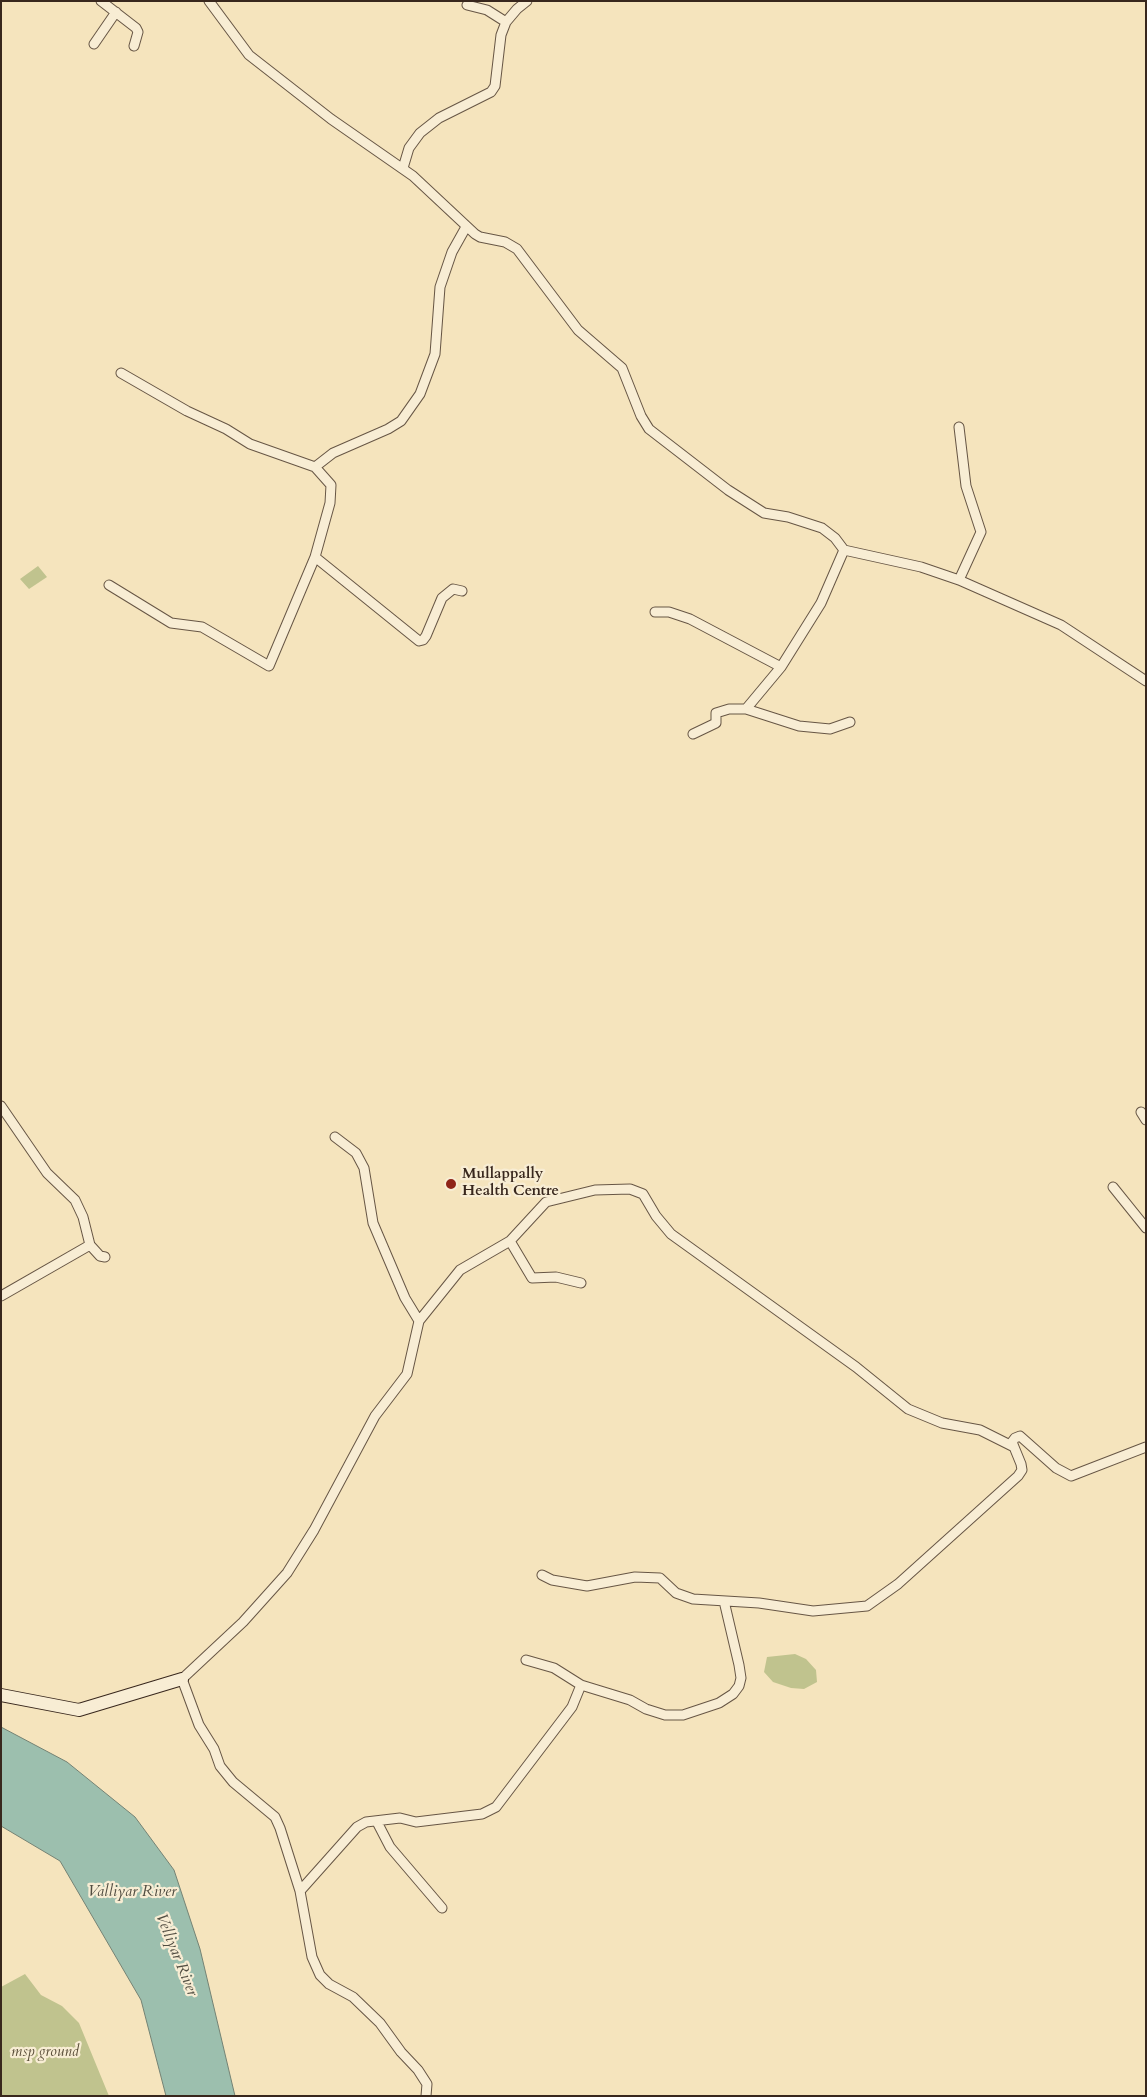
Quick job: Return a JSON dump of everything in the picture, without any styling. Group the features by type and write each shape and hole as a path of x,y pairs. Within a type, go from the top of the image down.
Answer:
{"street":[{"path":"101,1 136,28 138,32 134,46"},
{"path":"209,1 249,55 331,119 414,176 466,227 480,237 505,242 517,249 578,330 622,368 649,429 728,490 764,513 788,517 822,528 835,538 844,550 920,567 959,580 1061,625 1146,681"},
{"path":"403,168 408,148 420,133 439,118 490,92 495,86 501,35 506,22 527,1"},
{"path":"467,5 487,10 506,22"},
{"path":"94,44 116,12"},
{"path":"315,467 333,453 388,429 401,421 420,394 436,354 440,287 452,252 466,227"},
{"path":"109,585 171,623 202,627 269,666 315,557 330,503 331,485 315,467 250,444 226,429 187,411 121,373"},
{"path":"959,428 966,486 981,532 959,580"},
{"path":"746,709 781,667 820,603 844,550"},
{"path":"315,557 419,641 423,640 426,636 442,598 453,590 462,591"},
{"path":"655,612 669,612 690,619 781,667"},
{"path":"692,734 716,723 716,713 729,709 746,709 799,726 830,729 850,722"},
{"path":"1,1106 47,1173 75,1200 83,1217 90,1245 100,1256 105,1257"},
{"path":"335,1137 356,1153 364,1168 373,1223 405,1298 419,1321"},
{"path":"1113,1187 1146,1228"},
{"path":"1,1695 79,1710 182,1679 243,1622 287,1573 314,1530 375,1416 408,1374 419,1321 460,1270 510,1241 546,1202 595,1190 630,1190 643,1194 656,1216 671,1234 856,1367 908,1409 942,1423 980,1430 1014,1447"},
{"path":"510,1241 532,1278 556,1277 581,1283"},
{"path":"1,1296 90,1245"},
{"path":"542,1575 552,1580 587,1586 635,1577 660,1578 676,1593 693,1599 759,1603 814,1611 867,1606 898,1584 1018,1476 1022,1470 1012,1442 1015,1438 1020,1436 1056,1468 1071,1476 1146,1447"},
{"path":"526,1660 554,1668 581,1685 630,1700 646,1709 665,1715 683,1715 719,1703 733,1694 740,1686 741,1678 724,1601"},
{"path":"182,1679 199,1725 214,1749 220,1766 239,1788 275,1817 300,1891 312,1957 320,1975 329,1984 353,1997 380,2023 427,2084 426,2096"},
{"path":"300,1891 357,1827 366,1822 400,1818 416,1822 482,1814 496,1807 572,1707 581,1685"},
{"path":"377,1822 390,1847 442,1908"}],"green space":[{"path":"38,566 47,577 29,589 20,579"},
{"path":"795,1654 806,1659 816,1670 817,1682 804,1689 791,1688 773,1682 764,1672 767,1657"},
{"name":"msp ground","path":"25,1974 41,1995 62,2006 79,2023 109,2096 1,2096 1,1987"}],"water":[{"name":"Valliyar River","path":"1,1727 67,1762 135,1817 174,1870 200,1949 235,2096 166,2096 141,2000 60,1861 1,1826"}],"place":[{"name":"Mullappally Health Centre","path":"451,1184"}],"water label":[{"name":"Velliyar River","path":"176,1955"}]}
